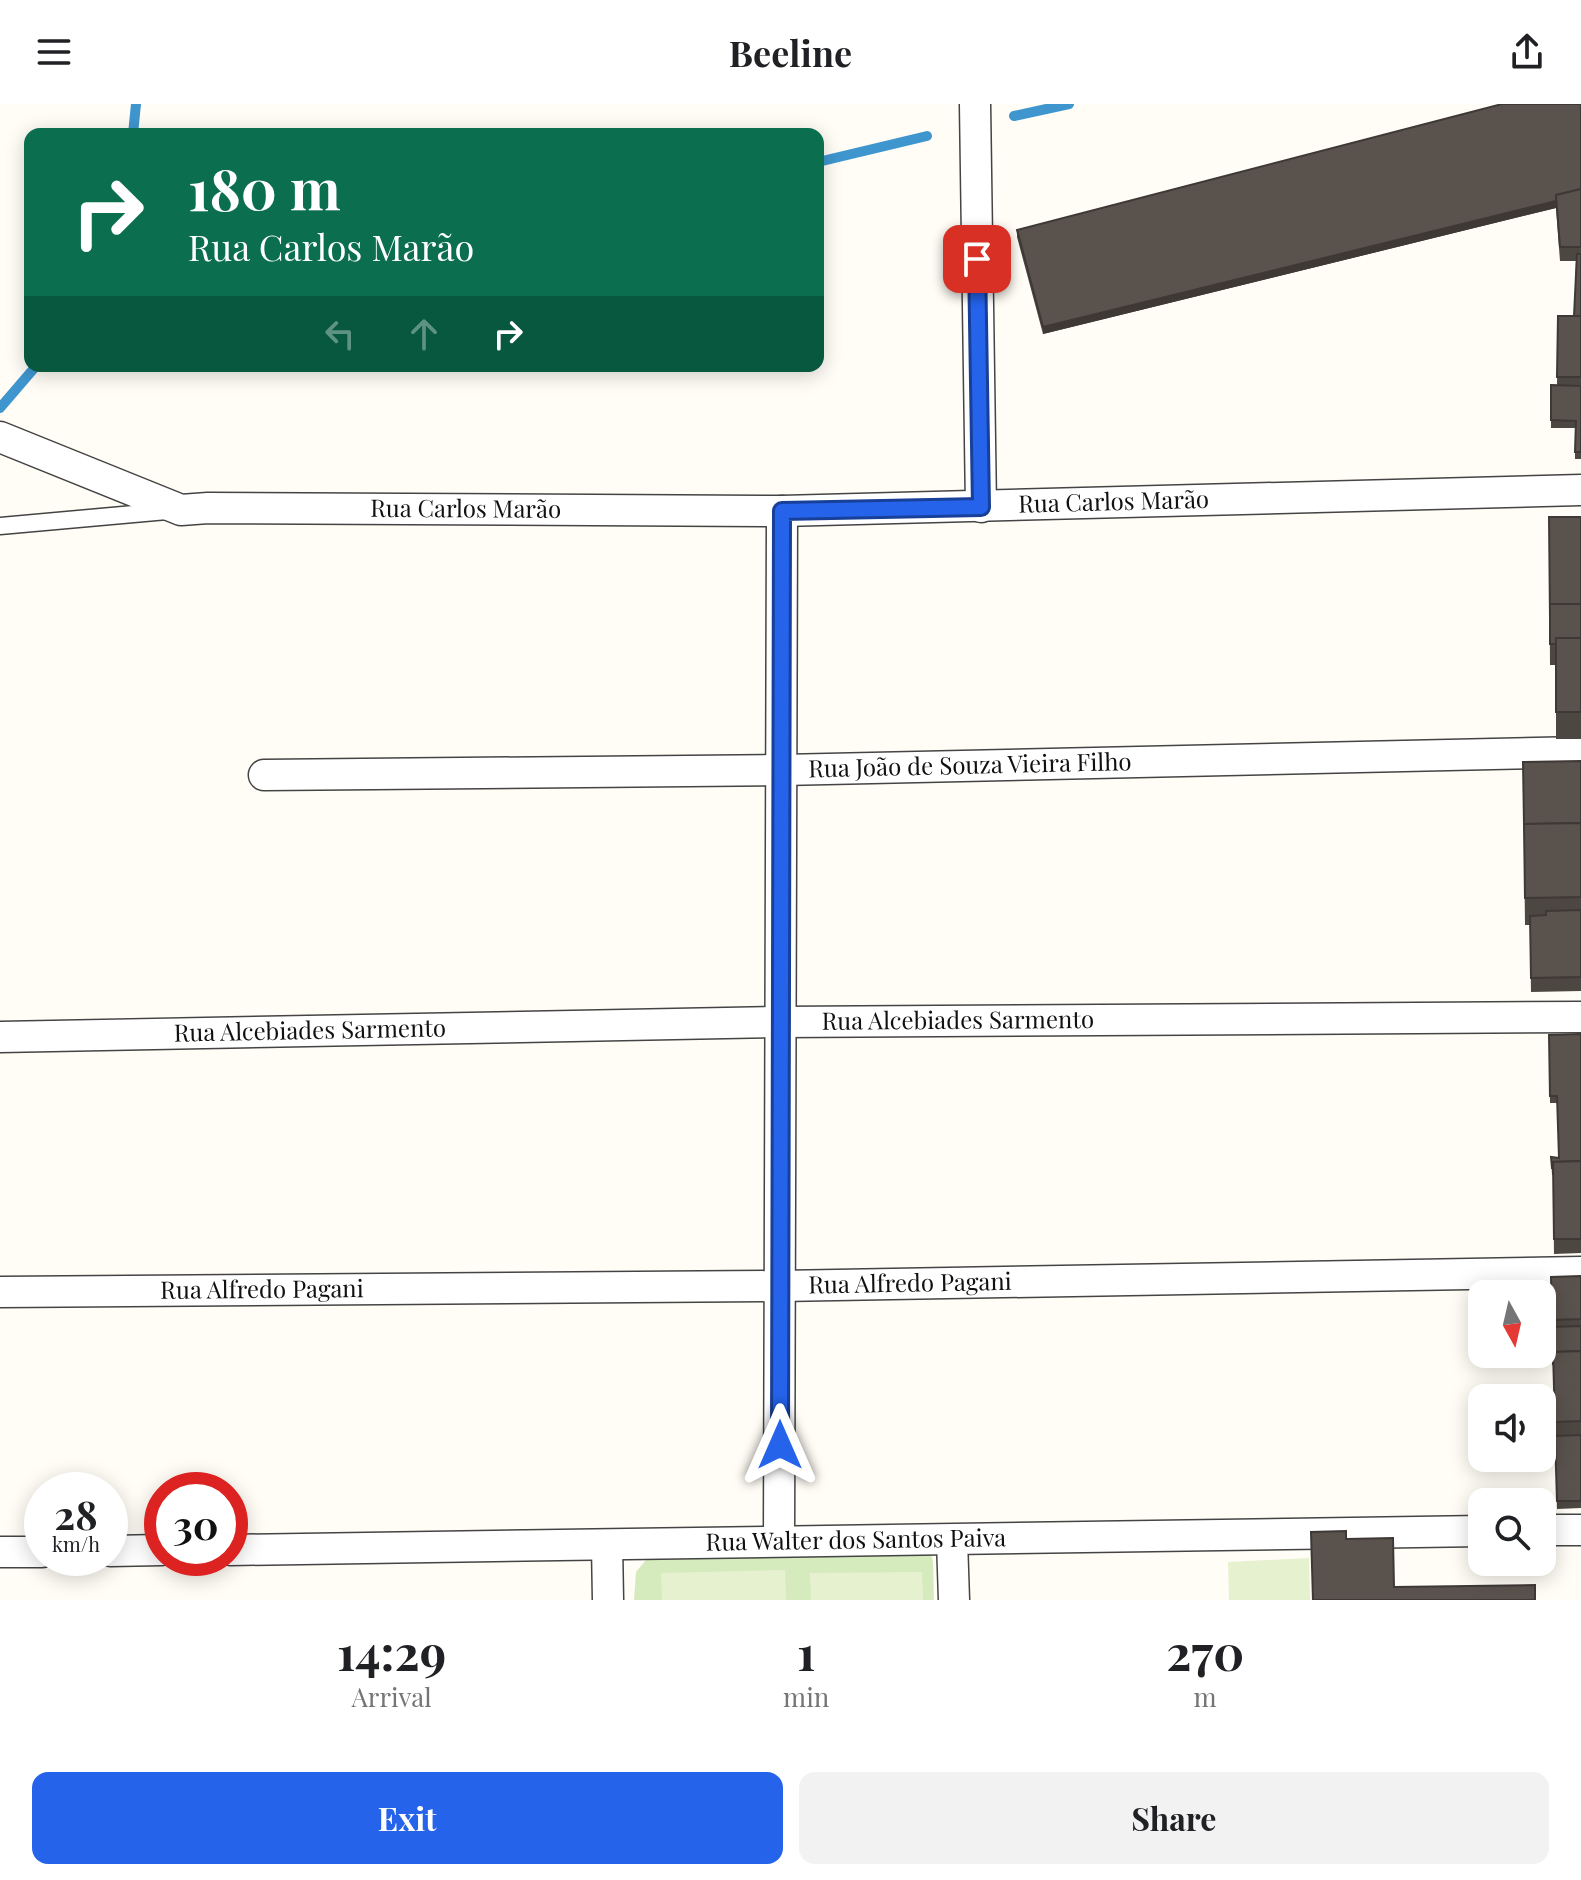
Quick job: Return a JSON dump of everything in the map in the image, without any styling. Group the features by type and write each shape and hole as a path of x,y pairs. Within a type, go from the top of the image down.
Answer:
{"street":[{"path":"975,104 981,507"},
{"path":"0,437 181,510"},
{"name":"Rua Carlos Marão","path":"181,510 782,511 1581,490"},
{"path":"779,1541 782,511"},
{"name":"Rua João de Souza Vieira Filho","path":"264,775 782,770 1581,752"},
{"name":"Rua Alcebiades Sarmento","path":"0,1037 781,1022 1581,1017"},
{"name":"Rua Alfredo Pagani","path":"0,1292 780,1286 1581,1272"},
{"path":"1556,1530 1581,1530"},
{"name":"Rua Walter dos Santos Paiva","path":"248,1550 1468,1531"},
{"path":"952,1540 954,1600"},
{"path":"607,1545 608,1600"},
{"path":"0,1552 24,1552"}],"lane":[{"path":"0,526 181,510"}],"green space":[{"path":"931,1553 934,1600 634,1600 636,1572 650,1555"},
{"path":"1309,1558 1310,1600 1229,1600 1228,1562"},
{"path":"785,1570 786,1600 662,1600 661,1573"},
{"path":"922,1572 923,1600 811,1600 810,1573"}],"building":[{"path":"1502,104 1581,104 1581,189 1556,195 1556,201 1043,327 1017,230"},
{"path":"1581,189 1581,247 1560,247 1556,195"},
{"path":"1577,254 1581,254 1581,316 1574,316"},
{"path":"1558,316 1581,316 1581,377 1557,377"},
{"path":"1551,385 1581,386 1581,452 1575,452 1576,421 1551,420"},
{"path":"1549,517 1581,517 1581,604 1550,604 1550,618"},
{"path":"1550,604 1581,604 1581,638 1556,638 1556,644 1550,644"},
{"path":"1556,638 1581,638 1581,712 1556,712"},
{"path":"1581,761 1581,823 1524,824 1523,762"},
{"path":"1581,823 1581,897 1525,898 1524,824"},
{"path":"1581,910 1581,977 1531,978 1530,916 1546,915 1546,911"},
{"path":"1581,1034 1581,1161 1553,1162 1552,1168 1551,1157 1559,1158 1557,1096 1550,1096 1549,1035"},
{"path":"1581,1161 1581,1239 1554,1239 1553,1162"},
{"path":"1581,1276 1581,1319 1556,1320 1556,1280 1551,1280 1551,1277"},
{"path":"1581,1326 1581,1351 1556,1352 1556,1327"},
{"path":"1581,1351 1581,1421 1556,1422 1553,1368 1556,1368 1556,1352"},
{"path":"1581,1435 1581,1501 1557,1501 1556,1436"},
{"path":"1346,1531 1346,1539 1393,1538 1394,1587 1535,1585 1535,1600 1313,1600 1311,1532"}],"waterway":[{"path":"134,128 136,104"},
{"path":"1014,116 1069,104"},
{"path":"824,161 927,136"},
{"path":"0,408 31,372"}],"route":[{"path":"780,1445 782,511 981,507 977,259"}]}
